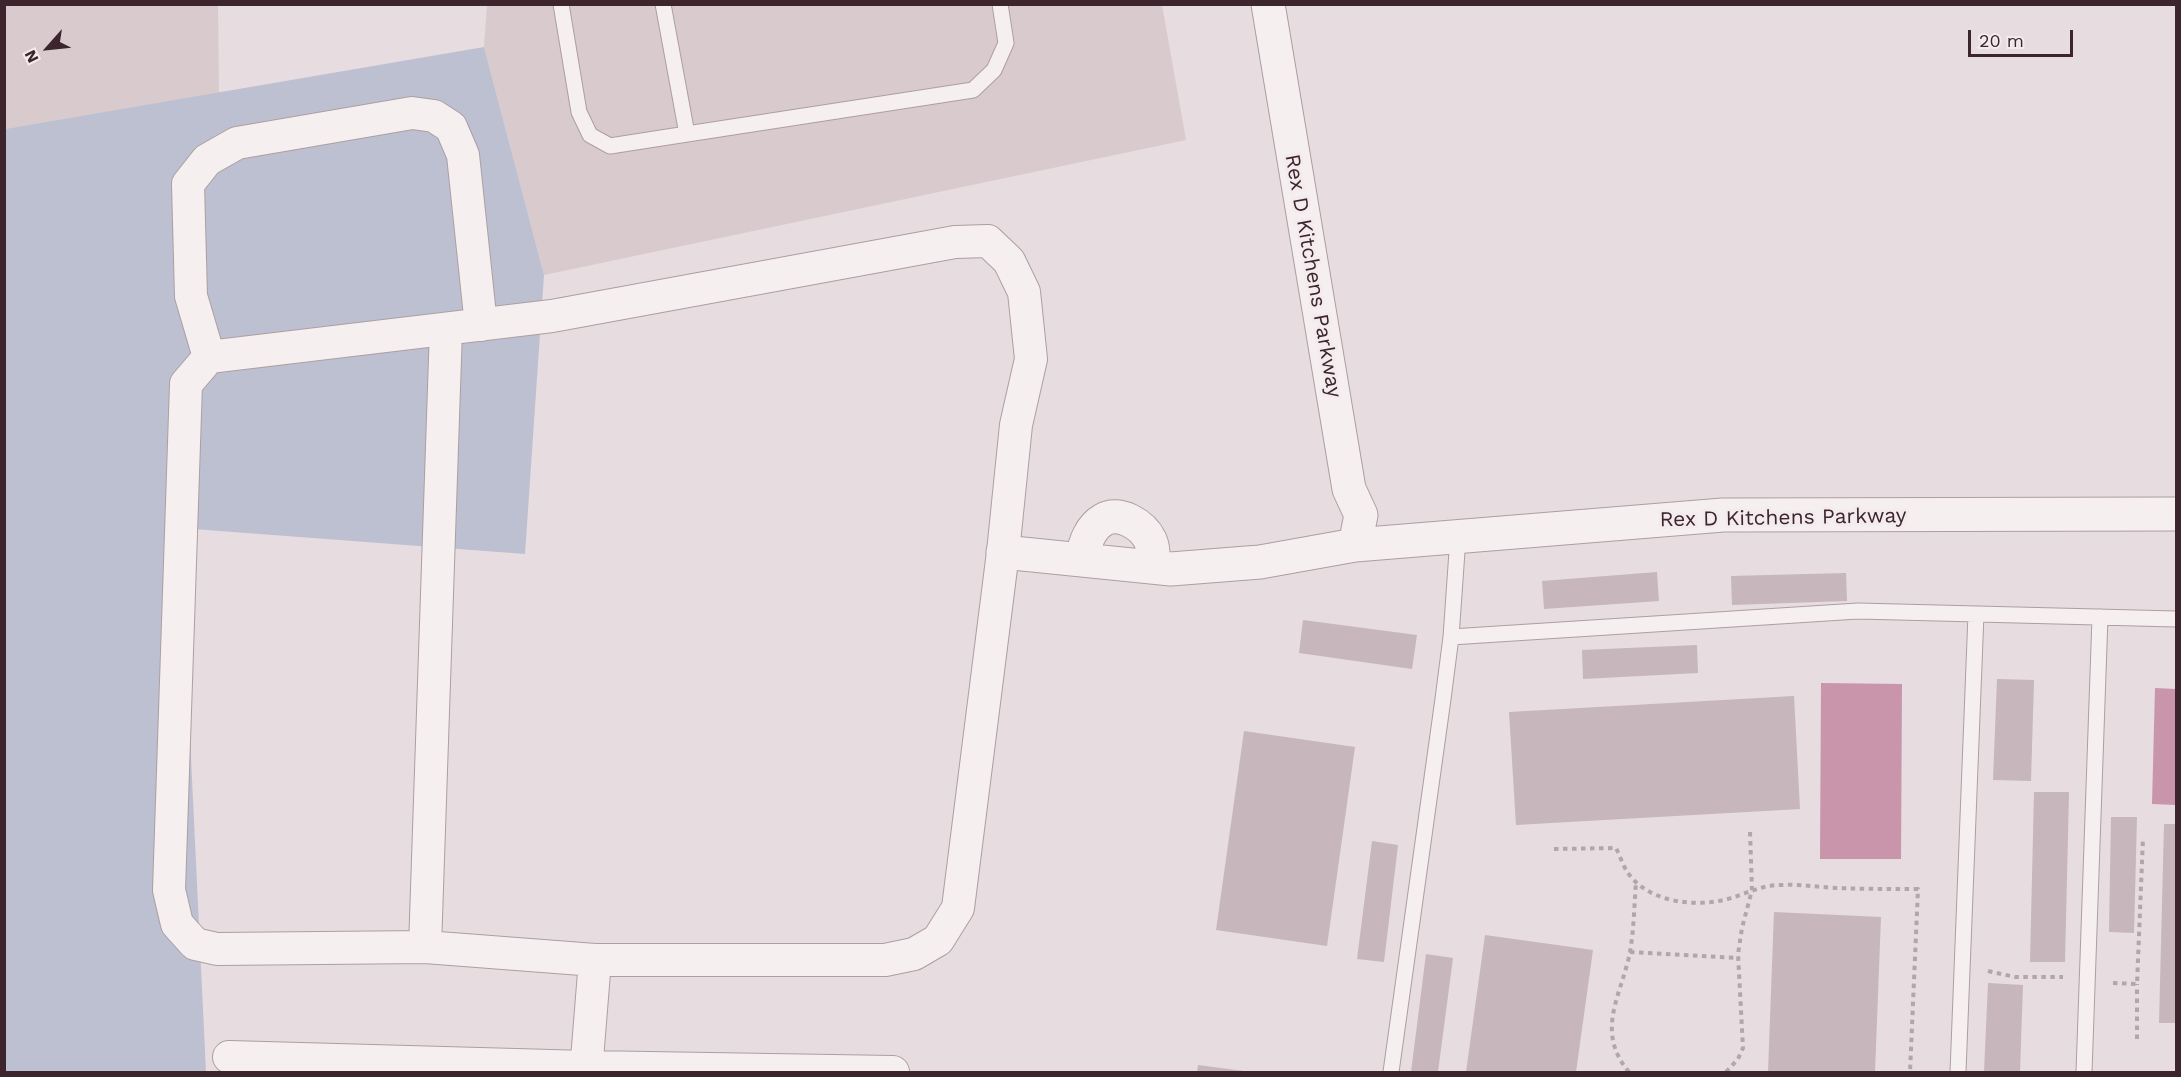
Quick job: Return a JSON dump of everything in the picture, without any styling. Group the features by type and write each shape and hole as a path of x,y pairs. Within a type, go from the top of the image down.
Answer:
{"street":[{"name":"Rex D Kitchens Parkway","path":"1268,4 1349,489 1360,515 1355,545"},
{"path":"209,357 191,296 188,184 207,160 237,143 412,113 434,116 451,127 462,155 481,325"},
{"path":"988,241 1009,261 1024,292 1031,359 1016,425 1003,552 958,908 938,940 914,954 885,960 595,960 425,947 217,949 195,944 177,924 169,890 186,384 209,357 446,329 552,316 955,242 988,241"},
{"path":"425,947 446,329"},
{"name":"Rex D Kitchens Parkway","path":"1003,552 1171,569 1260,562 1355,545 1723,515 2176,514"},
{"path":"1081,559 1092,531 1104,519 1116,517 1128,520 1142,528 1153,550 1153,567"},
{"path":"587,1070 595,960"},
{"path":"230,1057 587,1070 893,1072"}],"lane":[{"path":"561,4 579,112 590,135 610,146 973,90 994,70 1006,43 1000,4"},
{"path":"663,4 687,134"},
{"path":"1391,1072 1451,637 1458,537"},
{"path":"1451,637 1858,611 2176,619"},
{"path":"1958,1072 1977,614"},
{"path":"2084,1072 2100,617"}],"path":[{"path":"1726,1072 1738,1059 1743,1048 1739,958 1742,928 1752,890 1750,831"},
{"path":"2137,1039 2143,838"},
{"path":"1554,849 1616,848 1629,874 1636,881 1661,896 1683,903 1706,903 1726,899 1766,885 1918,889 1910,1072"},
{"path":"1629,1072 1618,1055 1611,1031 1612,1014 1630,952 1636,881"},
{"path":"1630,952 1739,958"},
{"path":"1987,971 2015,977 2063,976"},
{"path":"2110,982 2138,984"}],"shaded area":[{"path":"5,5 218,5 219,93 5,129"},
{"path":"487,5 1162,5 1186,140 544,275 484,47"},
{"path":"484,47 544,275 525,554 180,528 206,1072 5,1072 5,129"},
{"path":"1821,683 1902,684 1901,859 1820,859"},
{"path":"2155,688 2176,689 2176,805 2152,804"}],"building":[{"path":"1657,572 1659,601 1544,609 1542,581"},
{"path":"1846,573 1847,601 1732,605 1731,576"},
{"path":"1303,620 1417,635 1412,669 1299,653"},
{"path":"1697,645 1698,673 1583,679 1582,650"},
{"path":"1997,679 2034,680 2031,781 1993,780"},
{"path":"1794,696 1800,809 1516,825 1509,712"},
{"path":"1244,731 1355,747 1327,946 1216,930"},
{"path":"2034,792 2069,792 2065,962 2030,962"},
{"path":"2111,817 2137,817 2134,933 2109,932"},
{"path":"2164,824 2176,824 2176,1023 2159,1023"},
{"path":"1372,841 1398,845 1384,962 1357,959"},
{"path":"1774,912 1881,917 1875,1072 1768,1072"},
{"path":"1485,935 1593,950 1576,1072 1466,1072"},
{"path":"1426,954 1453,958 1438,1072 1411,1072"},
{"path":"1988,983 2023,985 2020,1072 1984,1072"},
{"path":"1198,1065 1244,1071 1197,1072"}]}
